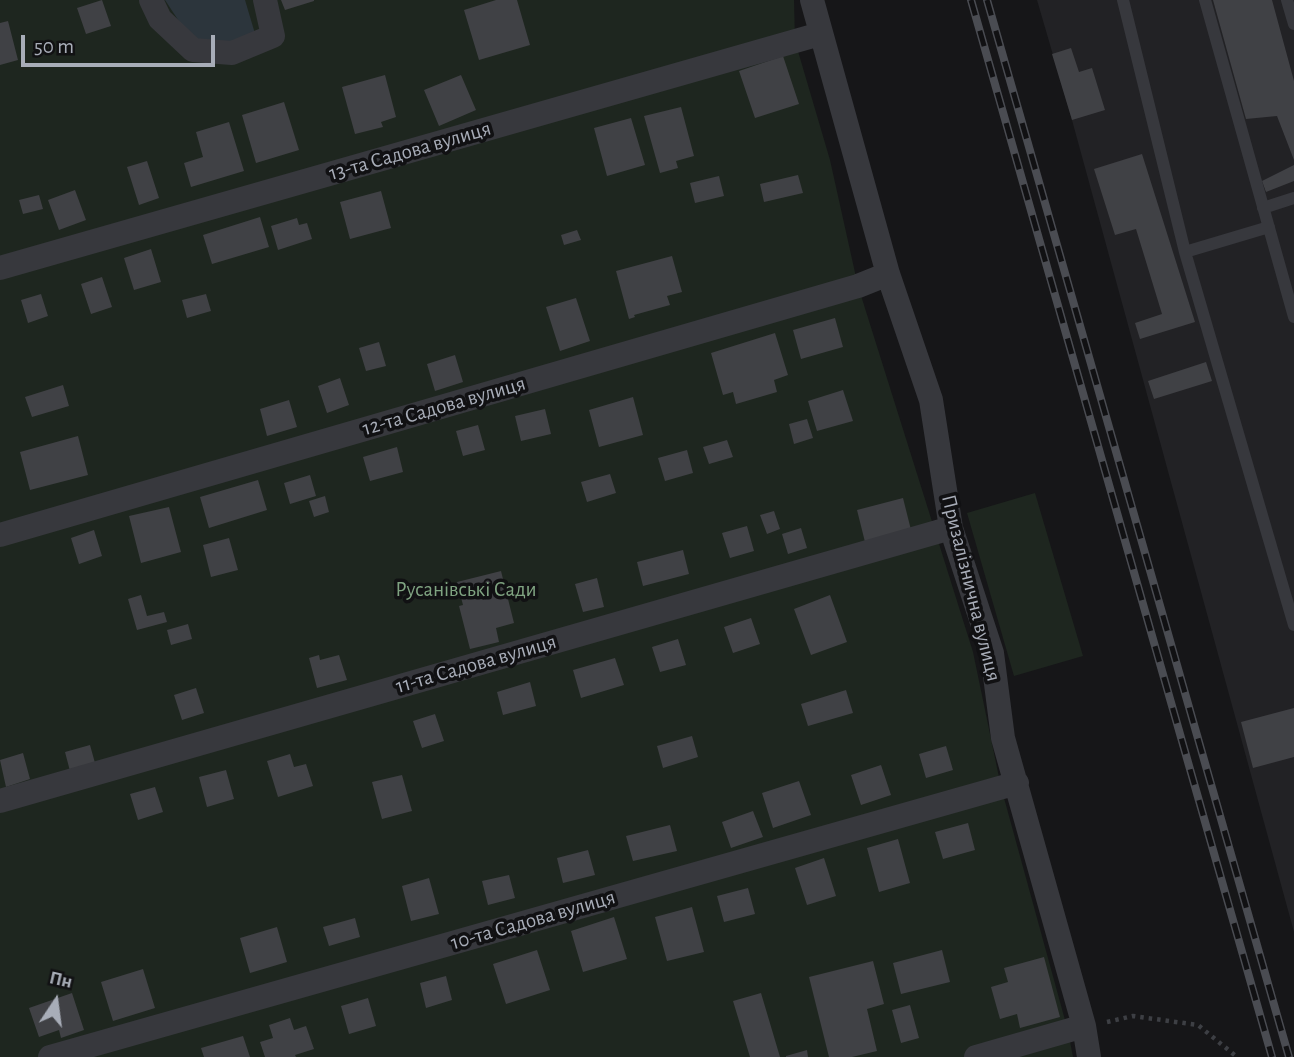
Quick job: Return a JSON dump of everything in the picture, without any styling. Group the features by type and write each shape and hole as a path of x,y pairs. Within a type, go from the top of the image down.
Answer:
{"street":[{"path":"151,0 160,19 193,50 232,53 273,36 265,0"},
{"name":"Призалізнична вулиця","path":"812,0 888,274 931,400 951,528 992,653 1003,738 1084,1026 1089,1057"},
{"name":"13-та Садова вулиця","path":"0,268 820,34"},
{"name":"12-та Садова вулиця","path":"0,535 858,286 888,274"},
{"name":"11-та Садова вулиця","path":"0,801 951,528"},
{"name":"10-та Садова вулиця","path":"50,1057 1017,783"},
{"path":"976,1057 1084,1026"}],"lane":[{"path":"1123,0 1185,252 1294,625"},
{"path":"1205,0 1294,317"},
{"path":"1287,0 1294,23"},
{"path":"1263,208 1294,198"},
{"path":"1185,252 1269,227"}],"path":[{"path":"1084,1026 1133,1016 1198,1025 1237,1057"}],"shaded area":[{"path":"165,0 245,0 256,37 224,49 192,41"},
{"path":"1037,0 1294,0 1294,932 1072,120"}],"green space":[{"name":"Русанівські Сади","path":"0,0 794,0 795,41 830,160 858,286 973,652 1001,787 1073,1057 0,1057"},
{"path":"1035,493 1083,656 1014,676 967,513"}],"building":[{"path":"102,0 111,26 86,34 77,8"},
{"path":"281,0 314,0 314,1 285,10"},
{"path":"496,0 517,0 530,45 479,60 464,10"},
{"path":"1213,0 1272,0 1294,81 1294,160 1277,116 1246,119"},
{"path":"8,21 18,60 0,65 0,23"},
{"path":"1071,48 1079,72 1092,68 1105,110 1072,120 1052,54"},
{"path":"783,56 799,104 755,118 739,71"},
{"path":"385,75 396,117 381,122 383,127 355,134 342,87"},
{"path":"461,75 476,110 439,126 424,90"},
{"path":"284,102 299,150 256,163 242,115"},
{"path":"681,107 694,156 676,161 678,168 660,173 644,116"},
{"path":"631,118 645,165 607,176 594,128"},
{"path":"229,122 244,171 191,187 184,163 203,157 196,132"},
{"path":"1142,154 1195,322 1140,339 1135,323 1162,314 1136,229 1115,235 1094,169"},
{"path":"147,161 159,198 139,205 127,167"},
{"path":"1294,165 1294,181 1266,192 1262,181"},
{"path":"798,175 803,193 764,202 760,184"},
{"path":"719,176 724,196 695,203 690,183"},
{"path":"75,190 86,220 59,230 48,200"},
{"path":"381,191 391,228 350,239 340,202"},
{"path":"39,195 43,209 23,214 19,200"},
{"path":"260,217 269,247 212,264 203,235"},
{"path":"297,218 299,225 307,223 312,239 278,250 271,226"},
{"path":"577,230 581,240 564,245 561,235"},
{"path":"151,249 161,282 134,290 124,258"},
{"path":"672,256 682,292 667,296 670,305 634,315 635,317 629,319 616,271"},
{"path":"102,277 112,307 91,314 81,284"},
{"path":"41,294 48,316 28,323 21,300"},
{"path":"206,294 211,311 187,318 182,300"},
{"path":"576,298 590,341 560,351 546,307"},
{"path":"835,318 843,347 801,359 793,330"},
{"path":"775,333 788,375 774,380 777,392 736,404 733,392 723,395 711,353"},
{"path":"379,342 386,366 366,371 359,348"},
{"path":"455,355 463,382 435,391 427,364"},
{"path":"1206,362 1212,381 1154,399 1148,381"},
{"path":"340,378 349,405 327,413 318,386"},
{"path":"63,385 69,406 32,417 25,397"},
{"path":"843,390 853,421 817,431 808,401"},
{"path":"633,397 643,435 599,447 589,410"},
{"path":"289,400 297,427 267,436 260,409"},
{"path":"545,409 551,434 521,441 515,416"},
{"path":"807,419 813,438 794,444 789,424"},
{"path":"478,425 485,450 463,456 456,431"},
{"path":"78,436 88,475 30,490 20,452"},
{"path":"727,440 733,457 709,464 703,447"},
{"path":"397,447 403,472 370,481 363,457"},
{"path":"687,450 693,473 665,481 658,458"},
{"path":"610,474 616,493 587,502 581,482"},
{"path":"310,475 316,496 290,504 284,483"},
{"path":"258,480 267,510 209,528 200,497"},
{"path":"325,496 329,512 314,517 309,501"},
{"path":"903,498 911,530 865,542 857,510"},
{"path":"169,507 181,552 141,563 129,516"},
{"path":"774,511 780,529 767,534 760,515"},
{"path":"747,526 754,551 730,558 722,533"},
{"path":"801,528 807,548 788,554 782,534"},
{"path":"94,530 102,556 79,564 71,538"},
{"path":"229,538 238,570 211,577 203,545"},
{"path":"683,550 689,574 643,586 637,562"},
{"path":"501,571 514,623 496,628 499,642 470,649 459,606 463,605 457,582"},
{"path":"597,578 604,607 583,612 575,584"},
{"path":"141,595 147,616 164,612 167,622 137,630 128,599"},
{"path":"830,595 847,642 811,655 794,609"},
{"path":"751,618 760,644 733,653 724,627"},
{"path":"188,624 192,639 171,645 167,630"},
{"path":"678,639 686,665 660,672 652,647"},
{"path":"319,655 320,660 339,655 347,680 317,688 309,658"},
{"path":"615,658 624,685 581,698 573,670"},
{"path":"530,682 536,706 503,715 497,692"},
{"path":"196,688 204,713 182,720 174,695"},
{"path":"846,690 853,713 808,726 801,704"},
{"path":"1294,708 1294,757 1253,768 1241,722"},
{"path":"435,714 444,741 422,748 413,721"},
{"path":"692,736 698,757 663,768 657,746"},
{"path":"90,745 95,763 70,771 65,752"},
{"path":"946,746 953,770 926,778 919,754"},
{"path":"23,753 30,779 6,787 0,760"},
{"path":"290,754 294,767 306,764 313,786 278,797 267,761"},
{"path":"881,765 891,795 861,805 851,775"},
{"path":"226,770 234,799 207,807 199,777"},
{"path":"402,775 412,811 382,819 372,782"},
{"path":"799,781 811,815 773,828 762,793"},
{"path":"155,787 163,812 138,820 130,794"},
{"path":"753,811 763,837 731,848 722,822"},
{"path":"968,823 975,850 943,859 935,832"},
{"path":"670,825 677,851 633,861 626,836"},
{"path":"898,839 910,883 879,892 867,848"},
{"path":"588,850 595,875 563,883 557,858"},
{"path":"824,858 836,896 807,905 795,868"},
{"path":"509,875 515,898 488,905 482,881"},
{"path":"429,878 439,914 411,921 402,886"},
{"path":"748,888 755,914 724,922 717,896"},
{"path":"692,907 704,952 667,961 655,917"},
{"path":"614,917 627,959 583,972 571,931"},
{"path":"355,918 360,937 329,946 323,927"},
{"path":"277,927 287,962 250,973 240,938"},
{"path":"537,950 550,990 506,1004 493,964"},
{"path":"942,950 950,982 901,994 893,963"},
{"path":"1044,957 1060,1017 1020,1028 1017,1014 1000,1019 991,987 1008,982 1004,968"},
{"path":"873,961 884,1004 867,1009 877,1051 852,1057 829,1057 809,977"},
{"path":"143,969 155,1008 113,1021 101,982"},
{"path":"446,976 452,1000 426,1008 420,983"},
{"path":"72,993 84,1030 61,1038 59,1030 39,1037 29,1008"},
{"path":"761,993 780,1057 750,1057 733,1001"},
{"path":"368,998 376,1026 349,1034 341,1006"},
{"path":"910,1005 919,1038 901,1043 892,1010"},
{"path":"290,1018 294,1030 306,1026 314,1049 295,1055 296,1057 265,1057 260,1042 273,1038 269,1025"},
{"path":"243,1036 250,1057 204,1057 201,1048"},
{"path":"807,1050 808,1057 786,1057 786,1056"}],"railway":[{"path":"971,0 1272,1057"},
{"path":"987,0 1289,1057"}]}
